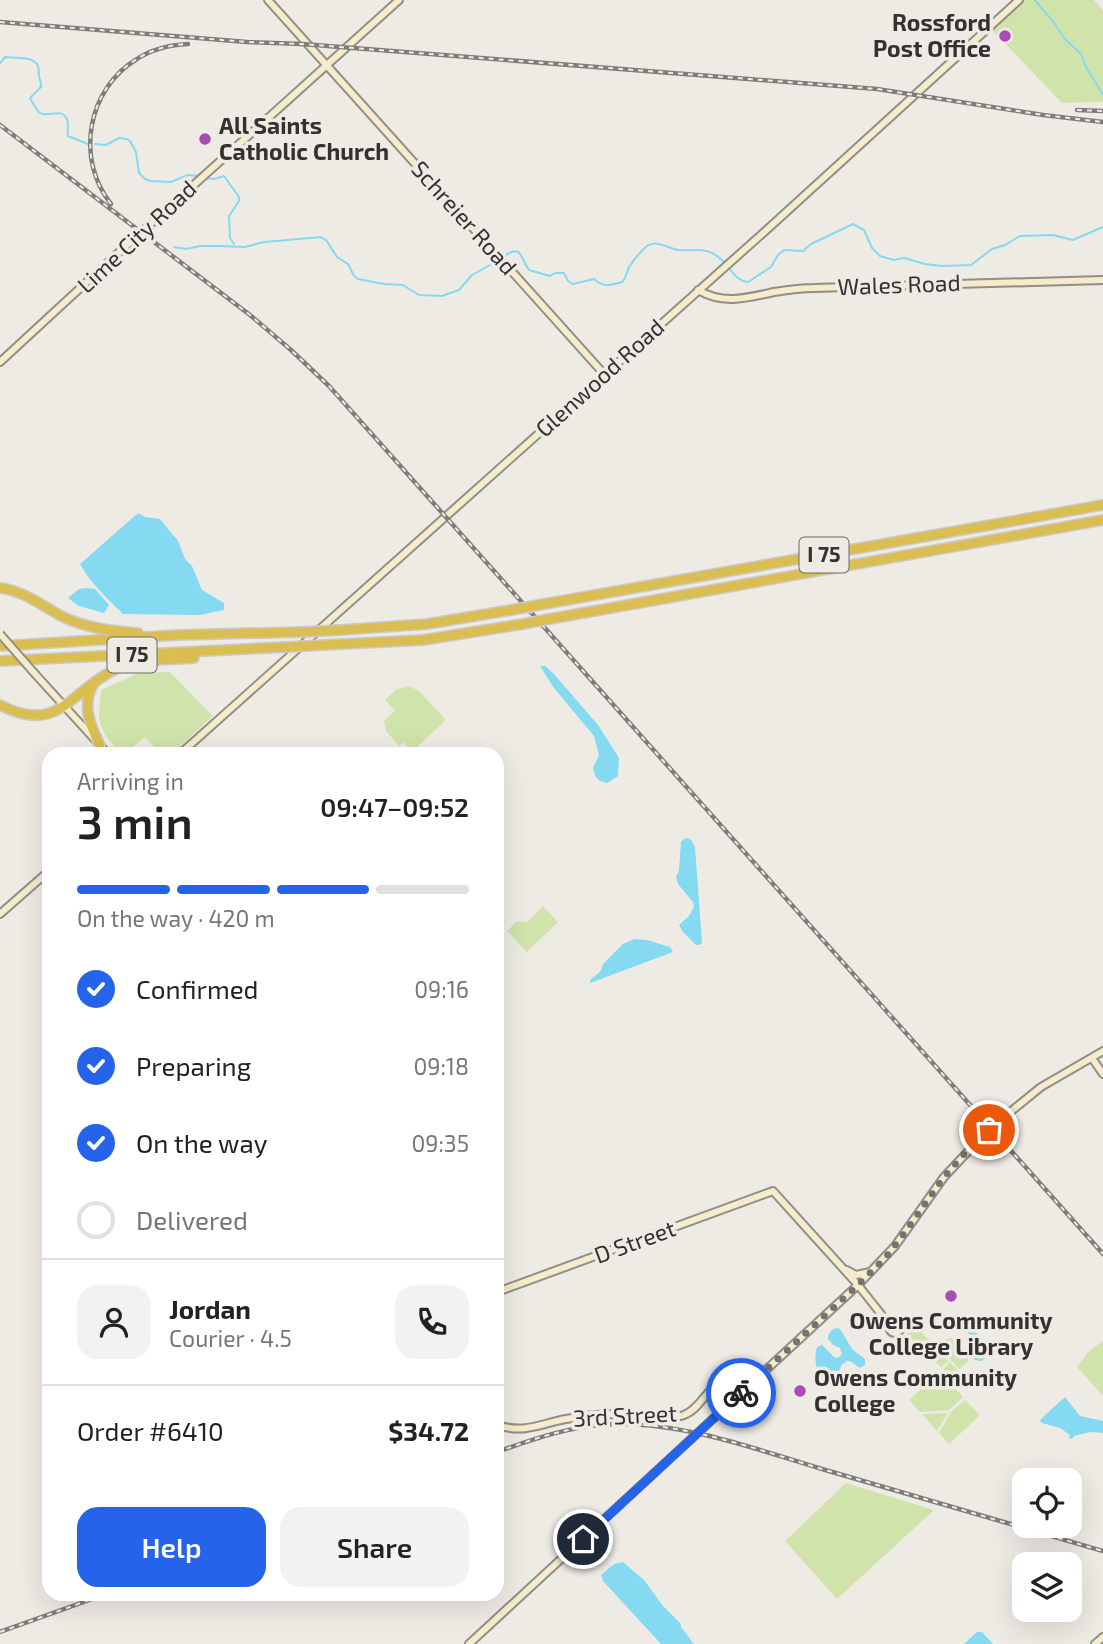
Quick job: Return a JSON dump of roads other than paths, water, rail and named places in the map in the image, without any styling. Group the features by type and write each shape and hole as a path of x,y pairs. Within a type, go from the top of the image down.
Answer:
{"highway":[{"name":"I 75","path":"0,646 427,624 1103,505"},
{"name":"I 75","path":"0,661 423,640 1103,520"},
{"path":"0,588 23,595 60,615 88,626 116,632 178,635"},
{"path":"0,705 24,715 53,713 116,669 138,662 223,655 264,648"},
{"path":"96,681 89,692 87,716 100,746"}],"street":[{"name":"Schreier Road","path":"268,0 604,374"},
{"name":"Lime City Road","path":"0,362 399,0"},
{"name":"Glenwood Road","path":"188,747 1019,0"},
{"name":"Wales Road","path":"698,290 734,300 805,288 1103,281"},
{"path":"0,634 100,746"},
{"path":"0,914 42,877"},
{"path":"470,1644 858,1285 895,1246 944,1177 975,1144 1028,1097 1103,1051"},
{"path":"1092,1058 1103,1074"},
{"name":"D Street","path":"504,1289 773,1191 841,1266"},
{"path":"841,1266 856,1275 872,1271"},
{"path":"841,1266 891,1324"},
{"name":"3rd Street","path":"504,1426 521,1430 566,1419 606,1414 678,1416 694,1409 709,1390 718,1385 727,1386 739,1395"},
{"path":"1095,1644 1103,1637"}],"water":[{"path":"138,513 160,519 178,541 202,590 224,603 224,610 200,615 123,614 89,578 80,564"},
{"path":"79,589 95,589 109,605 104,613 79,606 68,598"},
{"path":"540,666 545,666 553,673 598,725 619,758 618,776 607,783 595,776 593,768 599,755 594,736 554,688"},
{"path":"688,838 695,847 702,943 699,945 683,932 679,925 694,907 676,877 679,871 681,842"},
{"path":"634,939 670,947 673,952 590,983 603,964 623,944"},
{"path":"837,1328 852,1349 865,1359 865,1365 860,1368 847,1361 841,1365 837,1387 821,1376 815,1360 817,1347 822,1345 834,1357 838,1358 842,1354 840,1348 828,1339 830,1332"},
{"path":"970,1328 987,1348 988,1353 982,1361 972,1357 973,1340 967,1331"},
{"path":"1065,1397 1080,1416 1103,1421 1103,1433 1090,1432 1072,1439 1060,1428 1042,1423 1041,1419"},
{"path":"623,1562 644,1580 694,1644 661,1644 603,1581 601,1575 614,1564"},
{"path":"977,1632 982,1632 993,1644 964,1644"}],"waterway":[{"path":"1035,0 1065,39 1081,54 1103,95"},
{"path":"0,63 5,57 34,61 38,67 41,87 30,99 36,109 43,114 58,113 64,116 68,121 68,136 88,144"},
{"path":"95,144 106,145 119,138 127,139 136,152 139,173 151,181 171,182 188,175 199,176"},
{"path":"205,178 224,176 239,197 229,216 230,238 234,244"},
{"path":"728,267 739,279 748,282 771,267 784,250 803,251 811,244 853,224 864,230 872,248 880,256 942,266 971,265 992,249 1020,236 1053,235 1073,240 1103,227"},
{"path":"174,247 245,247 264,242 321,237 337,257 348,264 358,279 403,285 419,295 442,296 459,290 472,275 499,260"},
{"path":"503,257 514,251 520,253 529,270 550,276 564,273 573,284 594,279 607,285 622,282 629,267 651,244 679,250 707,251 725,263"}],"railway":[{"path":"0,22 877,89 1103,122"},
{"path":"111,204 93,167 90,146 97,106 120,72 137,59 161,48 188,44"},
{"path":"1077,110 1103,111"},
{"path":"0,125 250,315 329,386 1103,1254"},
{"path":"504,1450 570,1430 615,1424 693,1432 1103,1551"},
{"path":"0,1632 86,1601"}],"place":[{"name":"Rossford Post Office","path":"1005,36"},
{"name":"All Saints Catholic Church","path":"205,139"},
{"name":"Owens Community College Library","path":"951,1296"},
{"name":"Owens Community College","path":"800,1391"}]}
